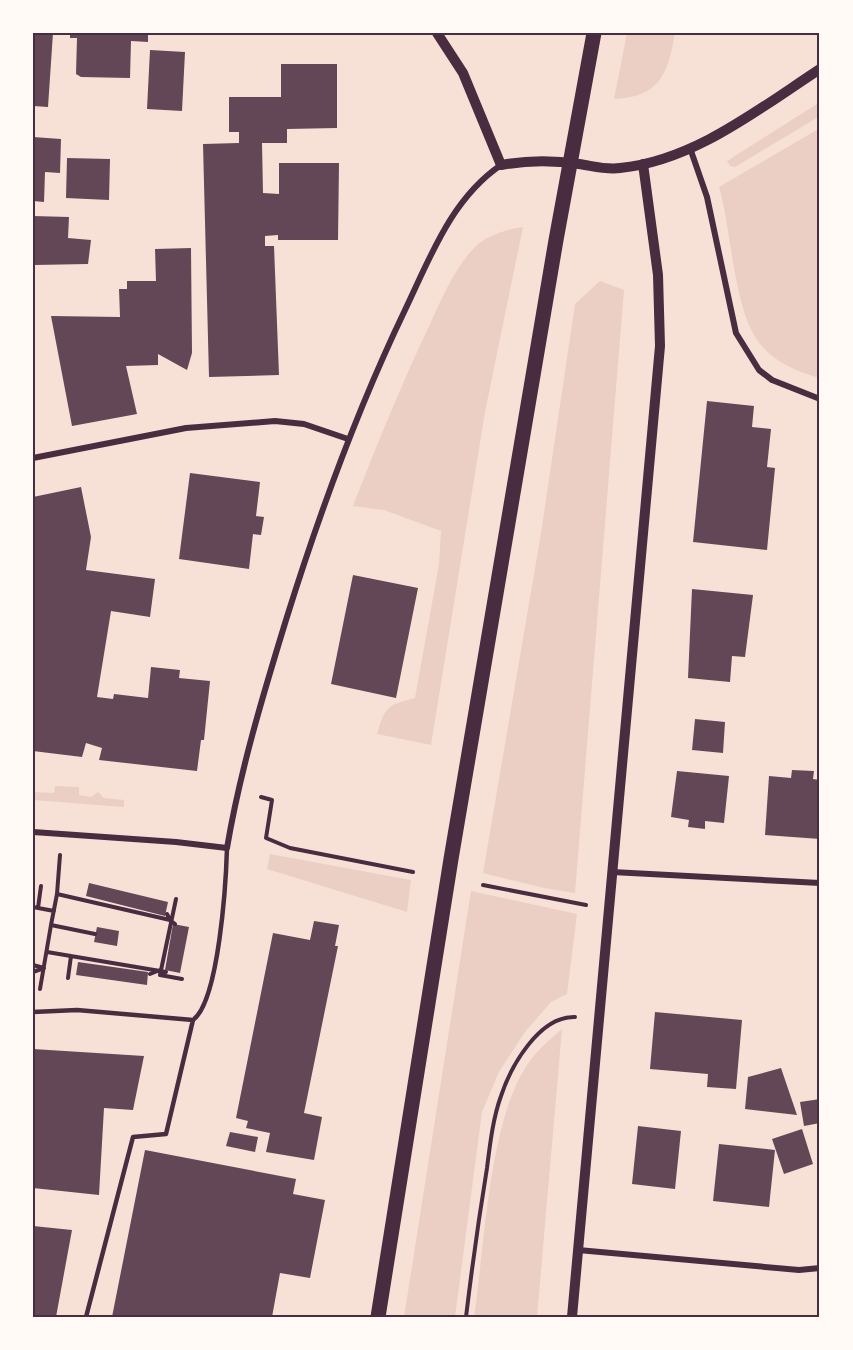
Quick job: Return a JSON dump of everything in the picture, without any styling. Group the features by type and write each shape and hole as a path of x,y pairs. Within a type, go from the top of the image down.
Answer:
{"main road":[{"path":"378,1317 451,859 556,240 594,33"}],"street":[{"path":"438,33 463,74 501,165"},
{"path":"33,832 227,848 239,791 273,662 348,439 396,330 447,225 472,189 501,165 545,160 605,169 672,157 733,124 820,69"},
{"path":"690,148 707,197 736,333 759,370 772,380 820,399"},
{"path":"572,1317 660,346 658,275 643,164"},
{"path":"33,458 186,428 274,421 304,424 348,439"},
{"path":"611,872 820,883"},
{"path":"578,1250 798,1270 820,1268"}],"lane":[{"path":"86,1317 133,1137 166,1134 193,1020 207,1002 226,885 227,848"},
{"path":"33,1012 77,1010 193,1020"}],"path":[{"path":"239,791 272,800 266,838 290,848 413,872"},
{"path":"40,990 60,872"},
{"path":"35,908 41,885"},
{"path":"483,885 608,909"},
{"path":"57,894 170,920"},
{"path":"83,900 85,894"},
{"path":"176,898 160,975 182,980"},
{"path":"33,901 35,908"},
{"path":"35,908 54,910"},
{"path":"167,914 175,924"},
{"path":"51,925 95,934"},
{"path":"47,952 161,969 166,972"},
{"path":"71,956 75,963"},
{"path":"68,978 71,956"},
{"path":"33,965 44,968"},
{"path":"33,972 44,968"},
{"path":"150,974 161,969"},
{"path":"466,1317 486,1174 501,1096 524,1052 547,1027 566,1017 598,1018"}],"shaded area":[{"path":"627,33 675,33 669,60 659,81 642,94 614,99"},
{"path":"820,102 820,116 735,167 730,166 727,161"},
{"path":"820,128 820,378 779,361 760,344 751,329 744,311 734,269 719,187"},
{"path":"523,227 485,412 431,745 377,734 385,712 389,708 415,698 439,564 441,531 384,510 353,506 410,369 454,274 474,248 484,240 503,231"},
{"path":"600,281 624,290 575,893 483,873 541,533 575,304"},
{"path":"55,786 79,787 79,795 91,797 98,792 104,798 124,800 124,807 33,800 33,792 54,793"},
{"path":"270,854 411,880 407,912 267,869"},
{"path":"471,891 577,914 567,994 551,1002 525,1032 499,1072 482,1112 455,1317 404,1317"},
{"path":"562,1029 537,1317 474,1317 490,1186 504,1120 514,1090 527,1065 539,1050"}],"building":[{"path":"33,33 53,33 48,107 33,106"},
{"path":"70,33 148,33 148,42 131,41 130,78 81,77 76,74 77,38 70,38"},
{"path":"150,50 185,52 182,111 147,109"},
{"path":"281,64 337,64 337,128 287,129 287,143 262,143 263,193 279,194 279,163 339,163 338,240 278,240 278,235 265,236 265,246 274,246 279,375 209,377 203,144 239,143 239,132 229,132 229,97 281,97"},
{"path":"33,137 61,139 60,173 45,172 44,202 33,201"},
{"path":"67,158 110,159 109,200 66,198"},
{"path":"33,216 69,217 68,238 91,240 88,264 35,265 33,275"},
{"path":"191,248 192,353 187,370 158,354 158,365 126,366 137,414 72,426 51,316 120,317 119,289 127,289 127,281 156,281 155,249"},
{"path":"707,401 754,406 752,427 771,429 767,467 775,468 767,550 693,542"},
{"path":"190,473 260,482 256,516 264,517 261,535 253,534 249,569 179,559"},
{"path":"81,487 91,537 86,570 155,579 150,617 111,611 97,697 113,699 114,694 148,698 151,667 180,670 179,678 210,681 204,740 201,740 197,771 99,760 102,748 86,743 82,757 33,751 33,497"},
{"path":"353,575 418,588 396,698 331,684"},
{"path":"692,589 753,595 745,657 732,656 730,682 688,678"},
{"path":"695,719 725,722 723,753 692,750"},
{"path":"792,770 814,771 813,779 820,780 820,839 765,835 769,776 791,778"},
{"path":"677,771 729,776 724,823 705,821 705,829 688,827 689,820 671,817"},
{"path":"89,883 168,902 165,916 86,896"},
{"path":"314,921 339,925 335,946 338,946 304,1113 322,1117 314,1160 266,1152 270,1133 246,1128 248,1121 236,1118 273,933 310,940"},
{"path":"173,924 189,927 180,973 165,970"},
{"path":"97,927 119,931 117,946 94,942"},
{"path":"78,962 148,972 147,985 76,975"},
{"path":"655,1012 742,1020 736,1089 707,1087 708,1074 650,1069"},
{"path":"33,1049 144,1056 133,1110 104,1108 99,1195 33,1188"},
{"path":"781,1068 797,1115 745,1109 748,1077"},
{"path":"820,1099 820,1123 804,1126 800,1102"},
{"path":"638,1126 681,1131 675,1189 632,1184"},
{"path":"802,1129 813,1164 784,1174 772,1139"},
{"path":"230,1132 258,1137 255,1152 226,1146"},
{"path":"719,1144 775,1150 769,1207 713,1201"},
{"path":"145,1150 296,1179 293,1194 325,1200 310,1278 280,1273 272,1317 112,1317"},
{"path":"33,1226 72,1230 56,1317 33,1317"}]}
